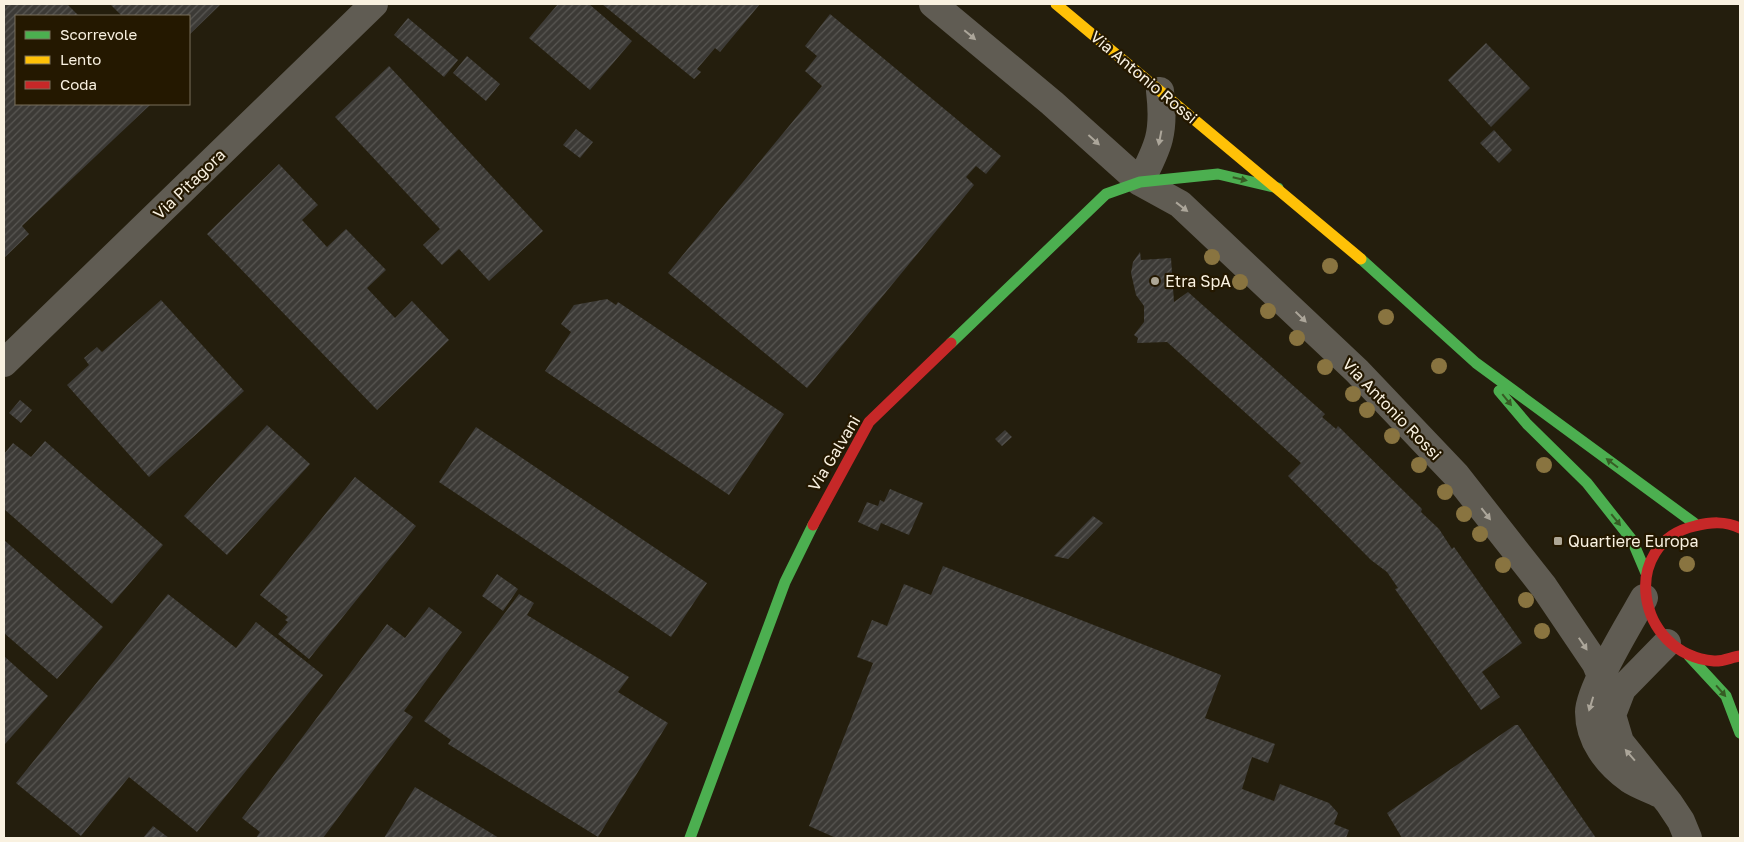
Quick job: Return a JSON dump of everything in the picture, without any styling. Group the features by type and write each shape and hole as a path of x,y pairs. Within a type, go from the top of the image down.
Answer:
{"main road":[{"name":"Via Antonio Rossi","path":"1056,4 1347,246 1476,363 1694,523"},
{"name":"Via Antonio Rossi","path":"1140,182 1218,174 1278,188"},
{"name":"Via Galvani","path":"690,838 786,582 828,492 869,422 1106,194 1140,182"},
{"name":"Via Antonio Rossi","path":"1476,363 1527,424 1587,483 1632,540 1645,586 1652,623 1726,696 1740,733"},
{"path":"1645,586 1656,551 1672,534 1694,523 1730,522 1740,528"},
{"path":"1678,649 1715,661 1740,656"}],"street":[{"name":"Via Pitagora","path":"4,363 374,4"},
{"name":"Via Antonio Rossi","path":"933,4 1052,103 1140,182 1180,204 1219,238 1357,371 1456,475 1544,587 1596,664 1601,676"},
{"path":"1140,182 1159,146 1163,117 1160,91"},
{"path":"1645,586 1601,676 1589,711 1594,740 1609,763 1630,780 1660,794"},
{"path":"1678,649 1622,689 1612,715 1620,742 1681,821 1688,838"}],"building":[{"path":"4,4 67,4 78,15 15,15 15,105 150,105 22,226 29,234 4,258"},
{"path":"110,4 221,4 190,34 190,15 121,15"},
{"path":"558,4 589,4 632,41 590,90 529,38"},
{"path":"602,4 760,4 720,52 715,48 697,69 701,72 694,79"},
{"path":"830,14 1001,156 986,174 976,166 966,177 974,185 807,388 668,273 822,86 805,71 817,56 805,46"},
{"path":"408,18 458,60 444,77 394,35"},
{"path":"1486,43 1530,88 1491,127 1448,80"},
{"path":"467,56 500,84 486,101 453,73"},
{"path":"389,66 543,231 489,281 459,249 442,265 423,245 440,229 335,117"},
{"path":"576,129 593,142 580,158 563,145"},
{"path":"1494,130 1512,150 1499,163 1480,143"},
{"path":"279,164 318,205 302,220 327,247 346,229 386,270 367,288 395,318 412,301 449,340 377,410 207,234"},
{"path":"1140,252 1141,260 1171,258 1174,302 1188,292 1325,414 1322,417 1336,429 1338,426 1422,509 1421,512 1439,529 1452,549 1454,547 1522,643 1482,672 1500,697 1481,710 1395,589 1398,588 1387,572 1371,560 1288,476 1301,463 1167,342 1137,343 1138,338 1134,335 1144,322 1144,306 1136,295 1131,273 1133,262"},
{"path":"607,299 616,305 618,302 784,414 729,495 545,371 571,332 561,324 574,305"},
{"path":"161,300 244,391 149,477 67,385 89,365 84,358 97,347 102,352"},
{"path":"20,400 32,410 21,423 9,413"},
{"path":"267,425 310,464 227,555 184,516"},
{"path":"476,427 707,583 671,637 439,482"},
{"path":"1005,430 1012,437 1002,446 995,439"},
{"path":"45,441 163,545 112,604 4,509 4,454 13,443 31,457"},
{"path":"355,477 416,526 309,659 278,634 288,622 285,620 288,617 260,595"},
{"path":"890,489 923,503 909,535 881,523 878,531 858,522 867,502 878,506 880,500 884,502"},
{"path":"1093,516 1103,523 1068,559 1054,556"},
{"path":"4,540 103,627 57,679 4,633"},
{"path":"943,566 1221,675 1205,718 1275,744 1268,763 1252,757 1242,789 1274,801 1280,784 1329,803 1338,813 1334,824 1349,830 1346,838 836,838 809,826 873,663 857,657 872,620 887,626 904,584 931,595"},
{"path":"497,574 518,589 503,611 482,596"},
{"path":"168,594 236,648 256,622 323,675 197,832 129,777 81,836 16,783"},
{"path":"519,594 534,603 527,615 629,677 618,692 668,723 598,837 448,744 451,740 424,721"},
{"path":"429,607 462,632 404,711 413,717 323,838 256,838 260,832 242,818 387,624 405,638"},
{"path":"4,656 48,696 4,745"},
{"path":"1515,725 1518,725 1596,838 1402,838 1387,813"},
{"path":"415,787 499,838 384,838"},
{"path":"153,826 169,838 143,838"}],"traffic: fast":[{"path":"951,343 1106,194 1140,182 1218,174 1278,188"},
{"path":"1361,259 1476,363 1694,523"},
{"path":"1499,391 1527,424 1587,483 1632,540 1646,573"},
{"path":"690,838 785,582 813,525"},
{"path":"1689,656 1726,696 1740,733"}],"traffic: slow":[{"path":"1056,4 1361,259"}],"traffic: jam":[{"path":"813,525 869,422 951,343"},
{"path":"1740,528 1723,523 1707,524 1695,526 1671,536 1655,553 1647,574 1646,597 1653,620 1667,639 1687,654 1714,661 1740,656"}],"place":[{"name":"Etra SpA","path":"1155,281"},
{"name":"Quartiere Europa","path":"1558,541"}]}
